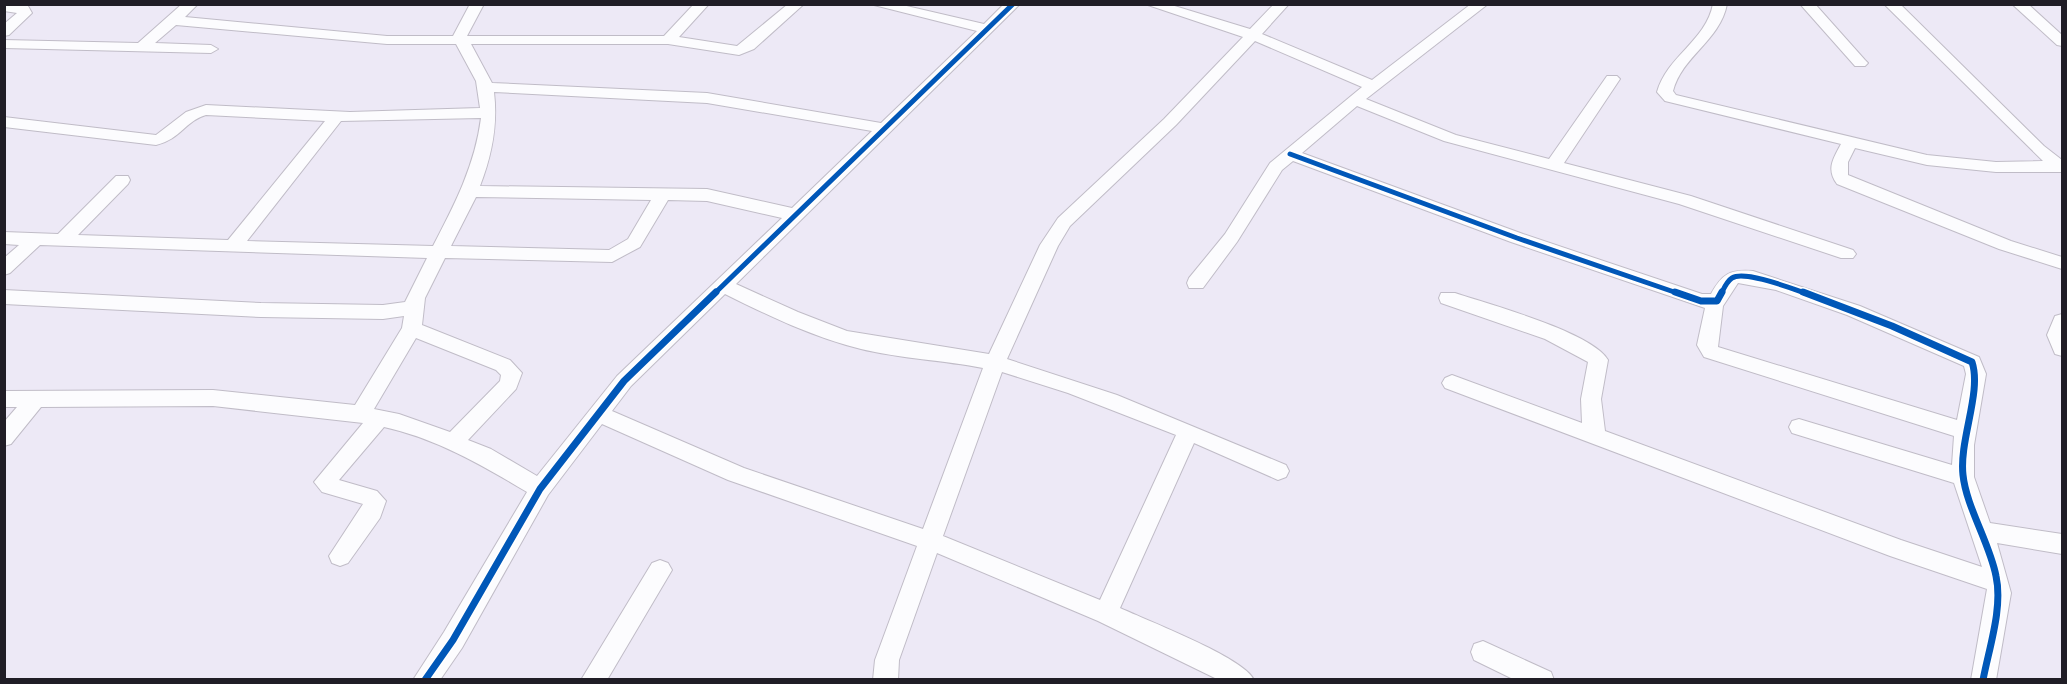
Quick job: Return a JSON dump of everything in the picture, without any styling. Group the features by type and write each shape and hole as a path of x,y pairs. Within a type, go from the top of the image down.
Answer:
{"street":[{"path":"142,47 191,4"},
{"path":"340,556 372,511 375,501 367,496 333,488 325,482 370,416 412,319 422,282 439,253 468,191 487,132 486,87 460,39 462,27 477,4"},
{"path":"668,40 702,4"},
{"path":"174,20 387,40 440,42 460,39 668,40 735,51 744,50 796,4"},
{"path":"877,4 988,29"},
{"path":"432,678 540,489 624,381 1013,4"},
{"path":"1152,4 1253,35 1373,86"},
{"path":"885,680 887,660 995,363 1049,245 1064,222 1170,122 1282,4"},
{"path":"1196,283 1231,238 1276,167 1355,100 1481,4"},
{"path":"1720,4 1715,25 1682,60 1666,86 1667,96 1850,142 1963,166 2062,166"},
{"path":"1807,4 1860,63"},
{"path":"1890,4 2038,150 2062,166"},
{"path":"2019,4 2062,42"},
{"path":"4,7 23,9 25,13 4,32"},
{"path":"4,44 211,49"},
{"path":"1553,166 1612,79"},
{"path":"486,87 707,99 774,108 885,129"},
{"path":"1355,100 1425,130 1715,209 1847,254"},
{"path":"4,122 156,140 170,136 185,118 201,110 336,117 488,113"},
{"path":"234,246 336,117"},
{"path":"1850,142 1838,168 1838,174 1843,180 2005,245 2062,263"},
{"path":"1290,154 1517,238 1692,299 1714,303"},
{"path":"63,239 122,180"},
{"path":"468,191 707,195 796,215"},
{"path":"4,238 439,253 619,255 634,243 664,193"},
{"path":"4,269 36,239"},
{"path":"1966,431 1711,351 1707,345 1714,319 1714,303 1731,278 1752,278 1834,303 1961,355 1975,368 1966,431 1963,477 1999,593 1983,680"},
{"path":"723,285 780,314 821,330 863,342 969,356 1081,388 1278,471"},
{"path":"4,297 261,310 382,312 412,319 503,365 512,373 509,384 453,442"},
{"path":"1448,298 1566,340 1594,354 1598,360 1590,393 1589,410 1590,423 1597,438"},
{"path":"2062,321 2057,335 2062,349"},
{"path":"1452,383 1898,549 1997,582"},
{"path":"4,399 213,398 370,416 399,422 453,442 483,455 540,489"},
{"path":"4,438 35,399"},
{"path":"597,413 736,474 930,541 1106,613 1208,660 1242,680"},
{"path":"1798,427 1963,477"},
{"path":"1106,613 1136,552 1188,432"},
{"path":"1980,531 2062,544"},
{"path":"593,680 660,570"},
{"path":"1483,652 1542,680"}],"cycle path":[{"path":"425,680 453,640 540,489 624,381 1013,4"},
{"path":"1290,154 1517,238 1701,301 1717,301 1733,277 1753,278 1854,310 1927,340 1972,362 1976,374 1963,445 1963,477 1996,574 1999,593 1983,680"}]}
